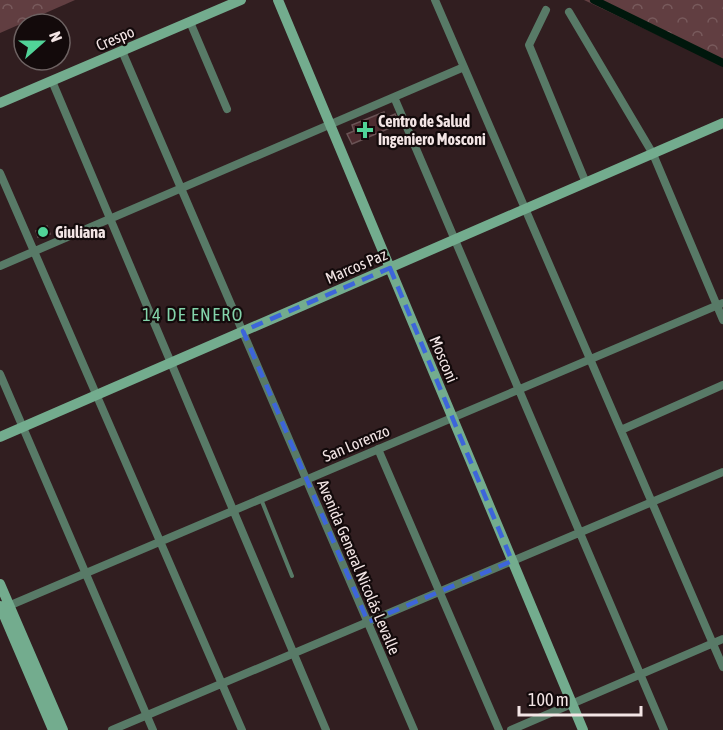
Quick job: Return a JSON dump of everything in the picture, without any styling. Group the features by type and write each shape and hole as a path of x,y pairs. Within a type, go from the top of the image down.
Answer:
{"street":[{"name":"Crespo","path":"0,103 241,0"},
{"name":"Mosconi","path":"278,0 583,730"},
{"path":"435,0 723,668"},
{"path":"546,10 529,45 586,183"},
{"path":"569,12 653,154 720,304 723,321"},
{"path":"190,22 227,109"},
{"name":"Avenida General Nicolás Levalle","path":"122,51 414,730"},
{"path":"0,266 464,67"},
{"path":"52,81 326,730"},
{"path":"394,97 664,730"},
{"name":"Marcos Paz","path":"0,436 723,123"},
{"path":"0,173 162,541 242,730"},
{"name":"San Lorenzo","path":"3,607 720,304"},
{"path":"0,374 153,730"},
{"path":"621,430 723,385"},
{"path":"378,449 499,730"},
{"path":"112,730 723,471"},
{"path":"0,584 3,607 53,730"},
{"path":"3,607 63,730"},
{"path":"511,730 723,639"}],"lane":[{"path":"260,499 292,576"}],"highlighted area":[{"path":"390,268 512,561 368,622 243,331"}],"green space":[{"path":"0,0 75,0 48,12 12,12 12,28 0,33"},
{"path":"584,0 723,0 723,66"}],"building":[{"path":"384,112 386,118 395,114 399,124 352,144 347,134 354,131 352,125"},
{"name":"Giuliana","path":"47,226 50,234 38,237 36,231"}],"waterway":[{"path":"594,0 723,63"}],"place":[{"name":"Centro de Salud Ingeniero Mosconi","path":"365,130"},
{"name":"Giuliana","path":"43,232"}],"district":[{"name":"14 DE ENERO","path":"193,315"}]}
